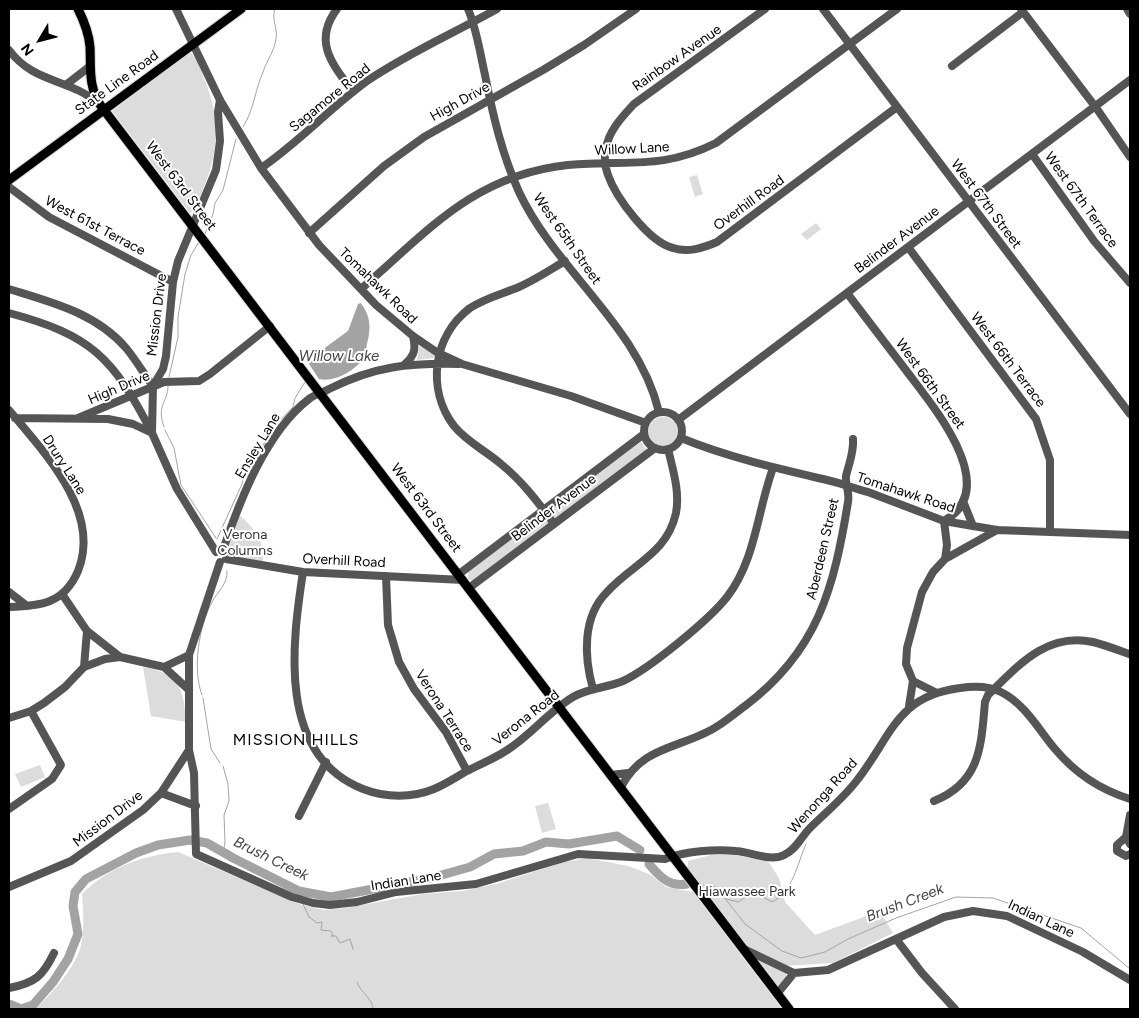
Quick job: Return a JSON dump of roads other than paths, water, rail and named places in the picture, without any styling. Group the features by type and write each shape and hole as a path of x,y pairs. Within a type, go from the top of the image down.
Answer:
{"main road":[{"name":"West 63rd Street","path":"78,9 88,35 89,67 94,93 103,107 789,1009"},
{"name":"State Line Road","path":"9,180 103,107 194,44 240,9"}],"street":[{"name":"Tomahawk Road","path":"176,9 220,100 261,168 308,233 361,289 413,336 438,353 462,364 571,396 646,423"},
{"path":"337,9 327,28 327,48 332,63 354,92"},
{"name":"West 65th Street","path":"468,9 473,22 500,143 528,208 565,261 636,354 650,381 659,412"},
{"name":"Sagamore Road","path":"261,168 295,143 354,92 396,63 497,9"},
{"name":"High Drive","path":"308,233 406,149 449,121 584,45 636,9"},
{"name":"Rainbow Avenue","path":"605,164 606,147 614,128 634,104 765,9"},
{"name":"West 67th Street","path":"823,9 1130,414"},
{"name":"Willow Lane","path":"361,289 431,227 460,204 481,191 514,178 567,165 658,163 702,150 724,138 897,9"},
{"path":"1127,9 1130,14"},
{"path":"952,66 1022,11 1095,106 1130,157"},
{"path":"9,50 21,64 34,74 47,80 67,84 103,107"},
{"path":"67,84 89,67"},
{"name":"Belinder Avenue","path":"678,420 1130,80"},
{"name":"Mission Drive","path":"220,100 216,170 193,225 173,282 166,356 163,369 153,386 152,433 177,489 219,551 223,560"},
{"name":"Overhill Road","path":"605,164 611,182 620,196 657,240 678,250 700,248 726,236 897,107"},
{"path":"220,124 233,121"},
{"name":"West 67th Terrace","path":"1032,154 1094,241 1130,283"},
{"name":"West 61st Terrace","path":"9,187 49,217 173,282"},
{"name":"West 66th Terrace","path":"908,247 1036,419 1050,460 1050,532"},
{"path":"554,524 509,471 464,437 454,425 441,401 437,382 438,353 456,322 472,307 530,282 565,261"},
{"path":"9,288 72,309 105,328 127,348 153,386"},
{"name":"West 66th Street","path":"847,293 950,429 963,461 965,484 963,501 973,526"},
{"path":"9,313 60,329 82,341 109,364 133,396 152,433"},
{"name":"High Drive","path":"78,418 164,382 191,383 205,378 270,326"},
{"path":"405,364 413,357 416,348 413,336"},
{"name":"Ensley Lane","path":"219,551 246,489 276,436 302,404 314,395 361,376 405,364 462,364"},
{"name":"Drury Lane","path":"9,410 12,417 58,474 80,516 84,540 83,554 73,581 62,594"},
{"path":"659,412 670,413 678,420 681,425 681,438 668,449 655,448 646,440 644,434 646,423 653,414 659,412"},
{"path":"9,424 12,417"},
{"name":"High Drive","path":"12,417 120,420 152,433"},
{"path":"461,577 544,510 644,434"},
{"name":"Tomahawk Road","path":"681,438 726,456 868,492 944,521 997,530 1130,535"},
{"name":"Aberdeen Street","path":"621,788 628,773 659,750 699,736 721,725 768,688 794,659 816,623 828,594 849,500 846,477 854,452 853,439"},
{"name":"Belinder Avenue","path":"469,588 655,448"},
{"path":"593,689 589,672 587,643 588,627 594,610 607,592 654,554 672,526 677,497 668,449"},
{"name":"Verona Road","path":"303,572 294,630 295,682 307,733 326,762 348,781 359,787 396,796 409,795 433,789 512,747 574,696 621,682 641,670 706,620 727,596 750,555 766,488 773,468"},
{"path":"945,559 947,545 944,521 951,517 963,501"},
{"path":"909,706 913,681 906,656 910,633 927,581 945,559 997,530"},
{"path":"189,750 189,654 223,560"},
{"name":"Overhill Road","path":"223,560 303,572 461,577"},
{"name":"Verona Terrace","path":"386,576 388,626 399,662 414,690 446,732 466,771"},
{"path":"9,593 27,606"},
{"path":"9,593 11,602 9,606 27,606 50,602 62,594 87,632 120,657"},
{"path":"84,667 87,632"},
{"path":"934,802 956,788 976,764 981,746 984,702 993,690 1028,656 1052,644 1071,640 1086,641 1130,656"},
{"path":"164,667 189,654"},
{"path":"9,718 31,711 65,687 84,667 105,659 120,657 164,667 189,690"},
{"path":"913,681 935,692"},
{"name":"Wenonga Road","path":"674,856 722,850 770,857 786,855 856,782 893,726 909,706 935,692 970,687 1002,692 1026,712 1055,749 1076,770 1105,789 1130,799"},
{"path":"9,809 52,779 61,764 31,711"},
{"name":"Mission Drive","path":"9,887 71,861 143,810 161,793 189,750"},
{"name":"Indian Lane","path":"189,750 194,773 196,854 292,897 313,903 341,904 396,892 476,884 578,854 665,859 674,856"},
{"path":"299,816 326,762"},
{"path":"611,775 628,773"},
{"path":"161,793 196,806"},
{"path":"1130,815 1128,840 1118,845 1117,851 1126,856 1130,854"},
{"name":"Indian Lane","path":"794,973 837,967 956,913 973,911 995,912 1016,919 1083,952 1130,980"},
{"path":"896,939 922,973 955,1009"},
{"path":"742,948 794,973 777,994"},
{"path":"9,988 23,985 45,973 54,953"}],"water":[{"name":"Willow Lake","path":"361,303 367,313 369,323 366,353 362,361 338,377 325,380 319,379 309,364 326,347 348,331 358,304"}],"waterway":[{"path":"243,127 250,114 260,79 275,44 275,9"},
{"path":"205,234 215,203 223,190 236,139"},
{"path":"169,377 178,337 178,317 185,274 191,255 199,242"},
{"path":"217,539 242,484 245,467 260,450 274,427 293,407 295,398 305,382"},
{"path":"164,427 161,413 168,392 168,386"},
{"path":"165,430 174,448 181,485 216,538"},
{"path":"202,695 199,685 197,660 200,635 207,612 226,580 227,571"},
{"path":"203,698 211,749 220,763"},
{"path":"223,766 228,784 229,801 224,815 225,843 223,852"},
{"name":"Brush Creek","path":"9,1004 21,1009 33,1005 53,982 68,959 78,934 73,906 75,892 86,879 136,853 158,845 190,840 207,843 299,891 331,897 431,878 470,867 494,854 523,851 546,842 569,844 617,836 640,850"},
{"path":"726,899 738,902 754,892 772,902 785,892 790,885 806,844"},
{"name":"Brush Creek","path":"649,864 665,880 675,884 687,884"},
{"name":"Brush Creek","path":"702,885 716,887 745,924 782,951 801,958 825,952 848,939 896,918 956,897 993,898 1081,928 1130,969"},
{"name":"Brush Creek","path":"299,891 301,895"},
{"path":"303,904 309,917 317,923 322,922 321,930 331,931 333,935 331,936 336,936 340,943 350,939 353,949"},
{"path":"357,982 371,1002 373,1009"}],"district":[{"name":"MISSION HILLS","path":"296,740"}],"park label":[{"name":"Verona Columns","path":"245,544"},
{"name":"Hiawassee Park","path":"747,892"}]}
